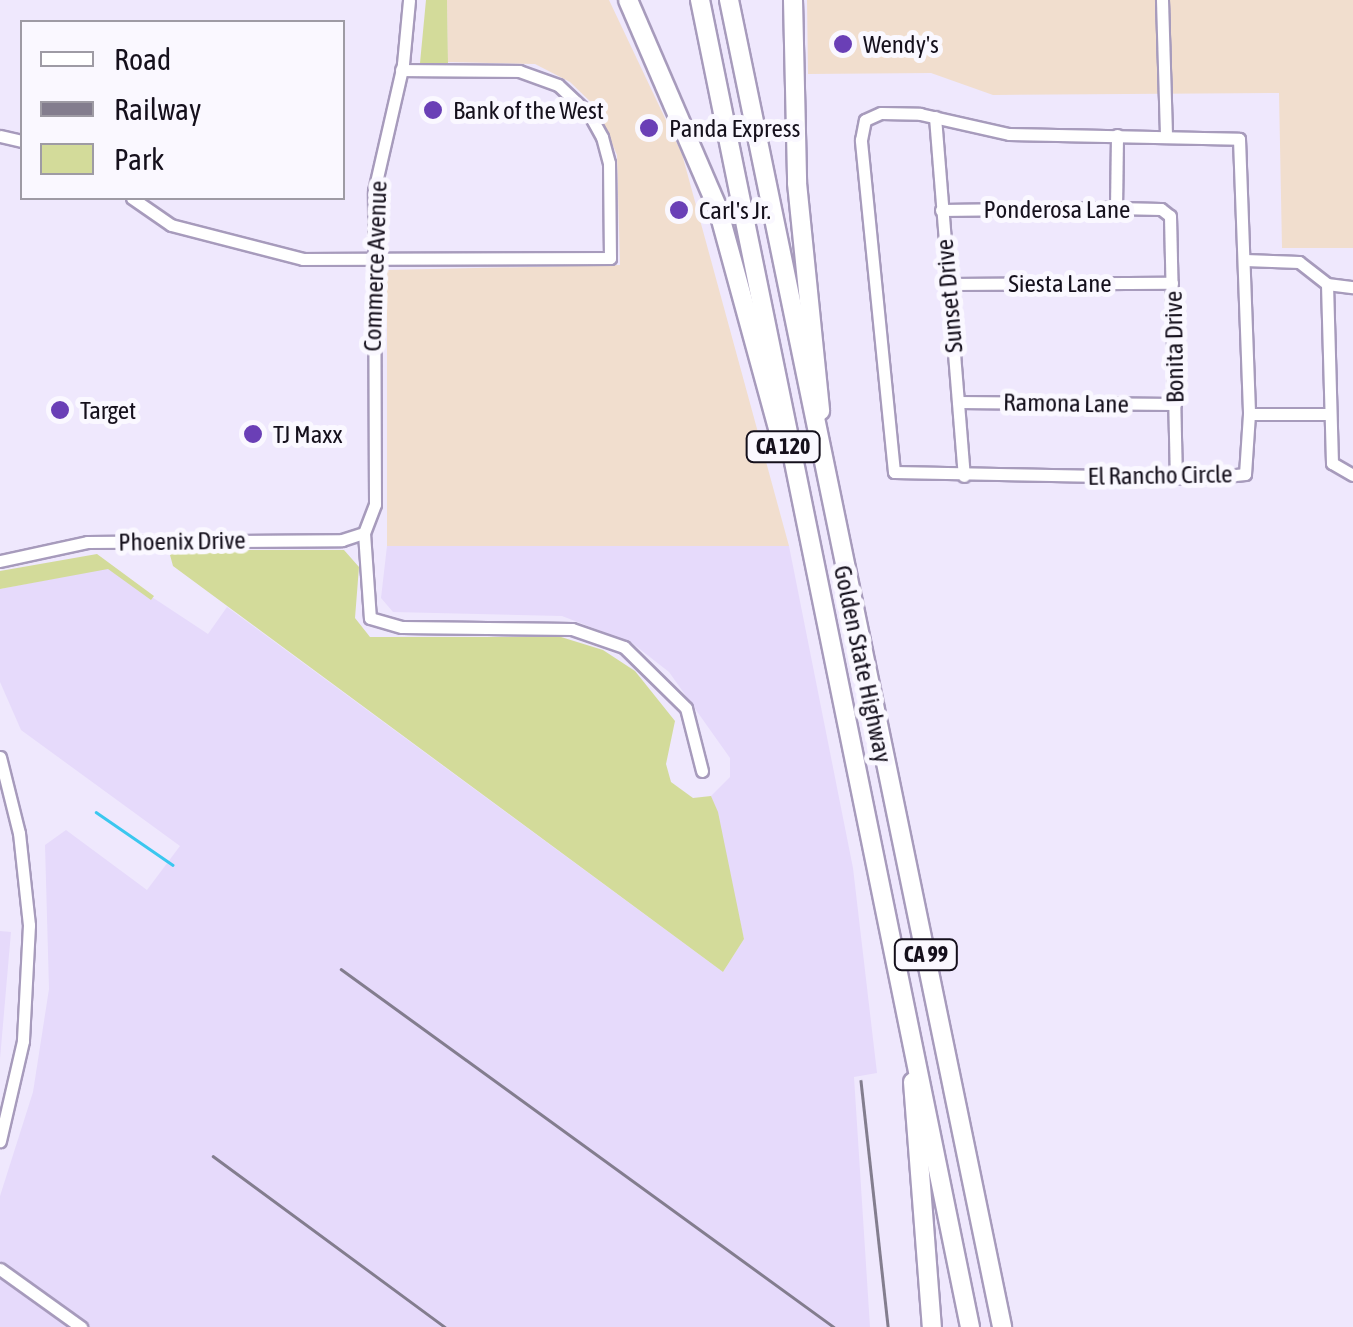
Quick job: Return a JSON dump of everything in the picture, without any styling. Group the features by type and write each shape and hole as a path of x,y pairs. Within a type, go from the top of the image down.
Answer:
{"highway":[{"name":"CA 120","path":"628,0 718,209 833,638"},
{"name":"CA 120","path":"794,0 797,182 833,521"},
{"name":"Golden State Highway","path":"730,2 833,521 1002,1327"},
{"name":"Golden State Highway","path":"700,3 833,638 970,1327"},
{"path":"909,1012 932,1327"}],"street":[{"name":"Commerce Avenue","path":"408,0 401,70 374,191 375,504 364,533 370,618 402,627 572,629 624,647 686,708 702,771"},
{"path":"1162,0 1166,134"},
{"path":"135,200 170,225 303,259 610,258 609,164 602,137 589,114 558,85 519,72 401,70"},
{"name":"El Rancho Circle","path":"871,115 935,116 1009,134 1116,135 1230,135 1243,142 1250,414 1245,474 1176,478 905,476 890,465 861,140 871,115"},
{"name":"Sunset Drive","path":"935,116 964,476"},
{"path":"1116,135 1116,208"},
{"name":"Ponderosa Lane","path":"941,210 1161,209 1170,216"},
{"name":"Bonita Drive","path":"1170,216 1176,478"},
{"path":"1245,260 1299,262 1328,284 1353,287"},
{"name":"Siesta Lane","path":"948,284 1172,283"},
{"path":"1328,284 1330,414 1336,471 1353,474"},
{"name":"Ramona Lane","path":"958,402 1175,404"},
{"path":"1250,414 1330,414"},
{"name":"Phoenix Drive","path":"0,561 86,542 342,540 364,533"},
{"path":"0,758 19,833 29,926 23,1041 0,1141"},
{"path":"0,1270 80,1327"}],"shaded area":[{"path":"447,0 609,0 682,154 789,546 387,546 387,270 620,265 617,155 596,107 570,82 535,64 448,62"},
{"path":"807,0 1353,0 1353,248 1282,248 1279,93 993,95 931,73 808,74"},
{"path":"387,546 789,546 853,868 877,1073 854,1077 870,1327 0,1327 0,1196 33,1092 49,989 45,845 66,830 147,890 180,846 21,730 0,682 0,589 108,568 208,634 227,607 723,972 744,939 711,796 730,777 730,758 669,672 632,643 562,616 393,612 381,598"},
{"path":"0,931 11,932 0,1059"}],"green space":[{"path":"426,0 447,0 448,63 420,63"},
{"path":"177,550 344,550 359,567 355,618 370,637 561,637 603,650 635,671 675,721 666,764 671,782 693,798 711,796 718,812 744,939 723,972 173,566 170,555"},
{"path":"97,554 154,596 151,600 108,569 0,589 0,571"}],"waterway":[{"path":"96,812 173,865"}],"railway":[{"path":"341,969 834,1327"},
{"path":"861,1081 888,1327"},
{"path":"213,1156 445,1327"}],"place":[{"name":"Wendy's","path":"843,44"},
{"name":"Bank of the West","path":"433,110"},
{"name":"Panda Express","path":"649,128"},
{"name":"Carl's Jr.","path":"679,210"},
{"name":"Target","path":"60,410"},
{"name":"TJ Maxx","path":"253,434"}]}
